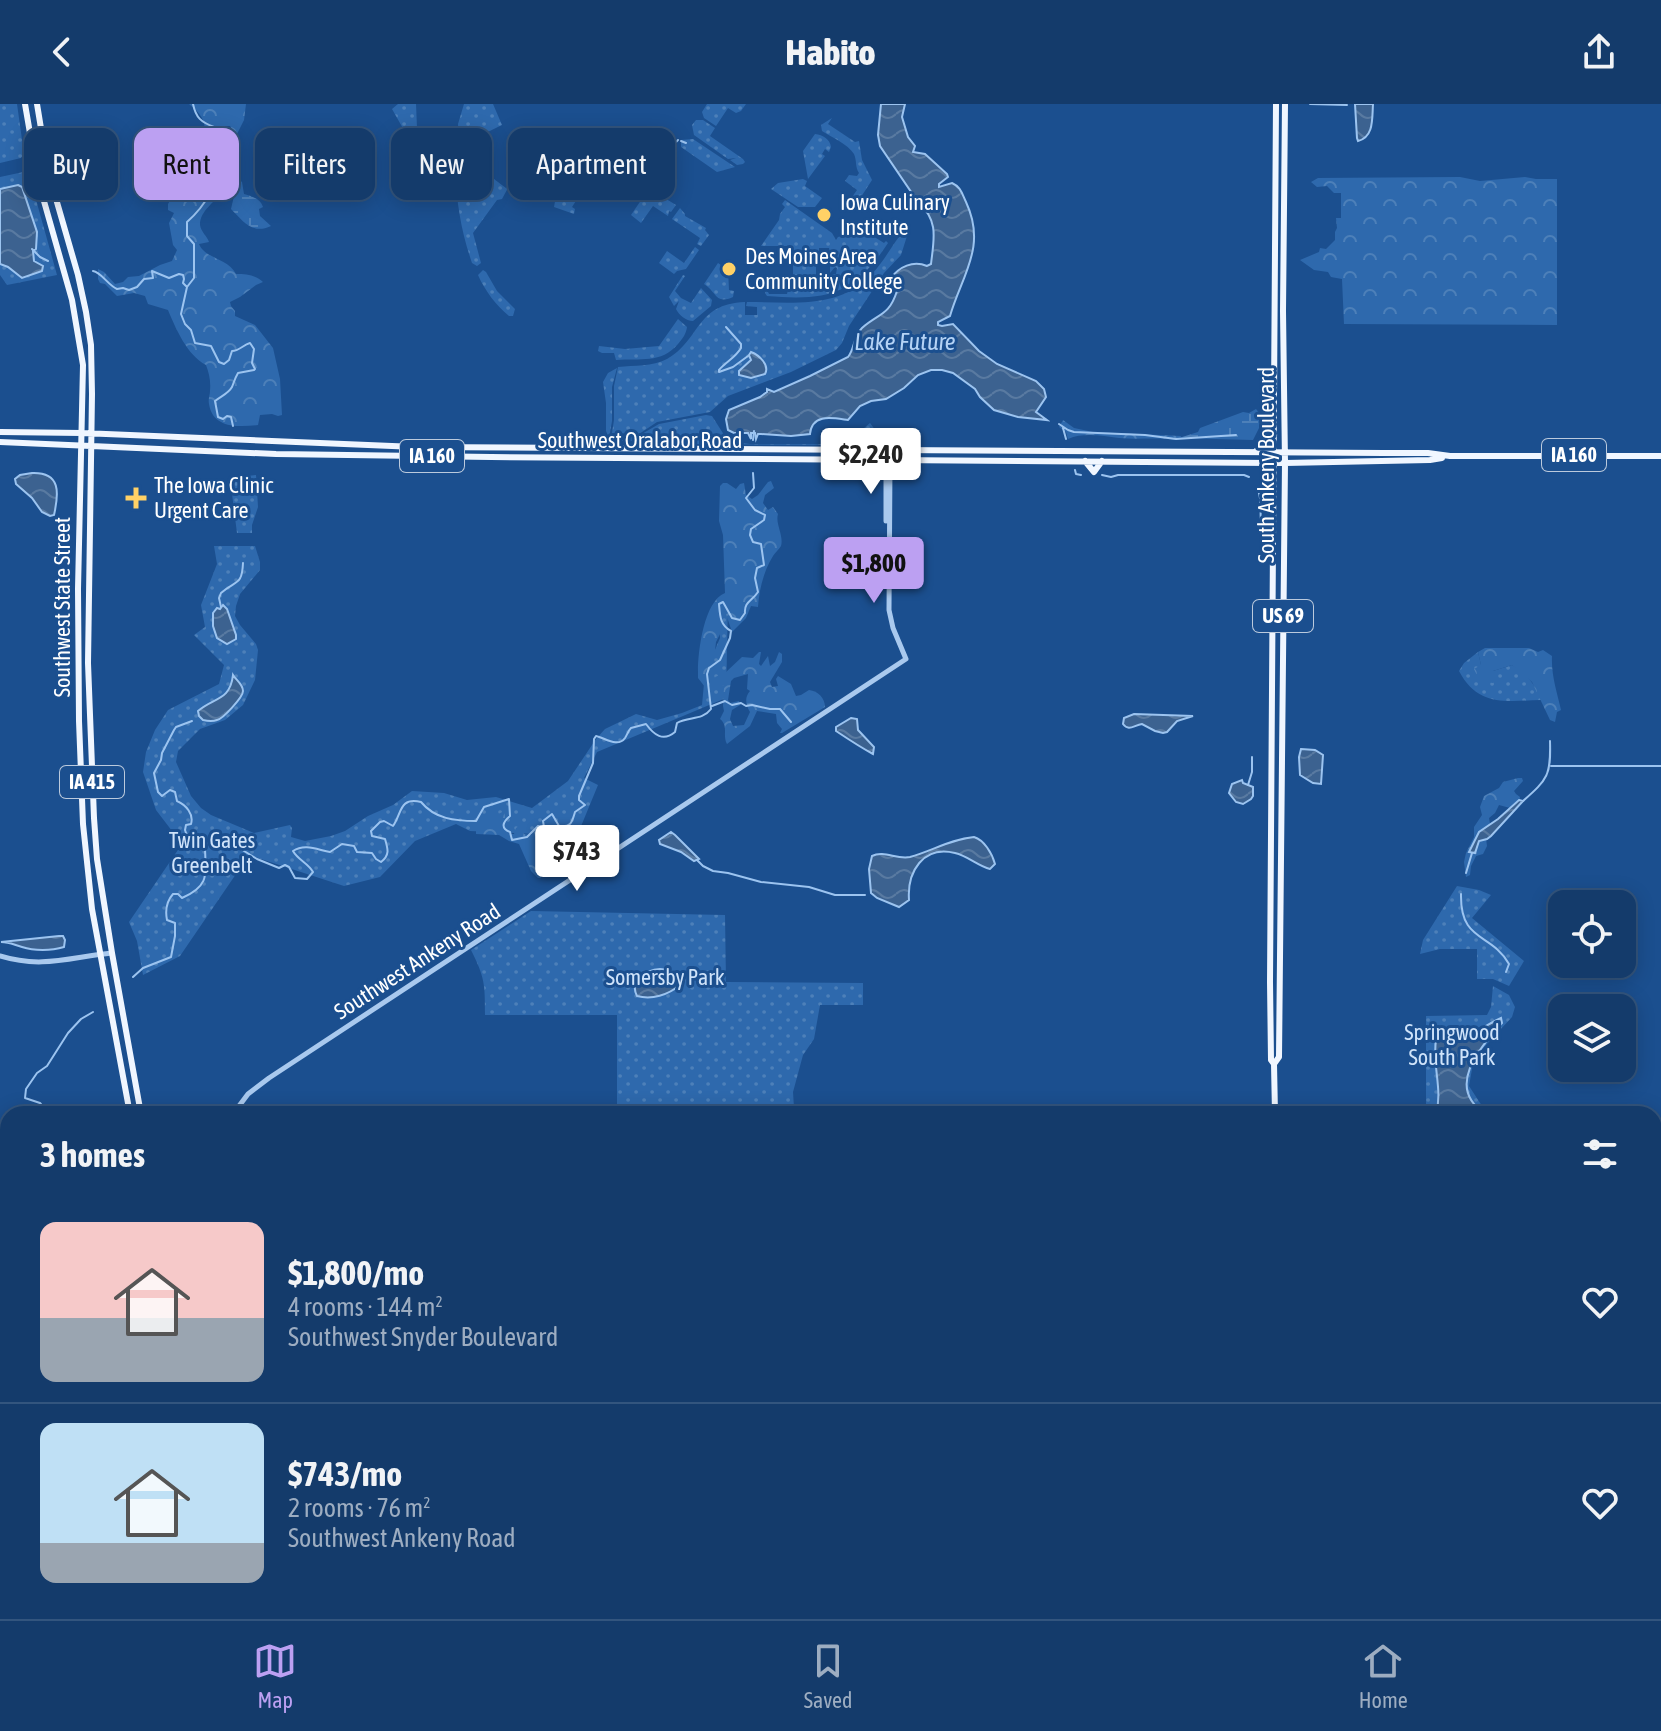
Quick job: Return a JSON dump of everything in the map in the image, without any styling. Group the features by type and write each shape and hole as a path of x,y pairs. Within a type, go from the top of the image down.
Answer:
{"main road":[{"name":"Southwest State Street","path":"25,104 38,180 79,333 83,372 78,589 81,768 87,866 92,909 129,1106"},
{"name":"Southwest State Street","path":"37,104 52,192 78,275 92,353 88,663 97,859 140,1106"},
{"name":"South Ankeny Boulevard","path":"1275,1106 1270,982 1279,462 1274,435 1276,104"},
{"name":"South Ankeny Boulevard","path":"1279,453 1285,435 1285,104"},
{"path":"1276,188 1284,188"},
{"name":"Southwest Oralabor Road","path":"0,432 416,447 1279,453"},
{"path":"1253,453 1274,435"},
{"path":"1285,435 1290,445 1308,453"},
{"name":"Southwest Oralabor Road","path":"0,442 318,455 1279,462"},
{"name":"IA 160","path":"1279,453 1661,456"},
{"name":"IA 160","path":"1279,462 1430,460 1450,456"}],"street":[{"path":"888,450 888,460"},
{"name":"Southwest Ankeny Road","path":"239,1106 248,1094 269,1078 906,659 889,610 889,543 885,514 888,460"},
{"path":"0,956 25,961 64,961 112,953"}],"green space":[{"path":"0,104 17,104 24,154 21,158 0,163"},
{"path":"189,104 246,104 239,130 230,126 204,128 198,112"},
{"path":"398,104 416,104 417,128 403,128 392,109"},
{"path":"464,104 493,104 502,125 492,130 458,128"},
{"path":"707,104 746,104 736,113 728,108 716,126 704,118 702,112"},
{"path":"832,118 828,124 855,142 859,141 862,160 872,180 859,200 850,200 857,190 845,181 849,175 857,176 859,173 854,154 822,131 821,125"},
{"path":"696,120 703,120 715,128 710,136 745,162 737,165 730,160 736,158 728,159 694,135 692,125"},
{"path":"815,134 826,138 831,147 829,152 825,149 822,154 825,156 808,179 803,151"},
{"path":"693,139 735,167 717,172 681,147 681,140"},
{"path":"24,172 24,200 36,200 57,275 7,285 0,275 0,177"},
{"path":"492,177 508,187 502,199 497,200 473,233 481,263 477,266 472,263 458,200 492,200"},
{"path":"1460,177 1480,181 1525,177 1557,179 1557,325 1344,324 1342,279 1314,270 1300,260 1319,252 1320,248 1326,249 1335,240 1336,218 1341,218 1341,193 1334,193 1327,186 1317,187 1311,182 1318,178"},
{"path":"239,180 244,194 260,202 263,207 259,209 260,216 271,226 253,228 231,209 233,200 239,200"},
{"path":"807,181 805,186 822,198 815,207 798,207 771,189 778,183"},
{"path":"171,200 215,200 205,211 200,225 209,242 199,244 206,253 228,265 236,274 251,275 263,282 230,302 235,316 255,325 273,348 280,379 282,415 260,415 258,425 235,426 221,422 211,412 206,365 188,348 168,310 148,304 145,296 134,293 117,296 100,283 98,269 115,284 172,261 177,250 173,245 169,223 174,213 168,210"},
{"path":"555,200 577,200 572,207 574,214 554,207"},
{"path":"641,200 668,200 676,205 668,216 653,206 641,223 631,215"},
{"path":"785,200 832,233 836,240 848,234 852,223 888,243 863,274 837,291 806,297 767,296 767,290 769,294 787,294 788,290 793,289 793,254 817,253 811,261 816,265 816,278 830,278 830,275 836,274 835,267 830,273 830,266 836,261 831,257 829,248 793,251 790,246 761,246 779,220"},
{"path":"680,208 685,216 706,228 709,235 701,246 697,244 700,238 672,219"},
{"path":"905,229 907,236 901,255 884,273 836,350 791,372 728,396 710,412 657,422 639,434 612,433 618,367 649,365 667,359 678,351 707,316 729,304 745,302 745,315 757,315 757,307 746,306 747,302 814,302 845,294 872,274"},
{"path":"695,247 699,250 686,269 674,274 659,263 667,251 684,263"},
{"path":"718,263 728,270 729,290 734,291 733,297 719,299 704,284"},
{"path":"483,270 497,291 515,309 513,316 504,312 487,292 478,275"},
{"path":"683,275 675,291 681,298 691,303 701,288 712,300 711,306 693,321 676,309 679,301 674,306 669,297"},
{"path":"678,319 687,327 686,332 665,355 650,359 616,360 614,353 598,351 599,346 625,349 659,346"},
{"path":"617,368 612,387 609,438 603,382 608,373"},
{"path":"1256,409 1260,414 1259,428 1253,440 1179,438 1198,432 1200,428"},
{"path":"712,416 726,438 736,442 840,444 850,440 870,423 879,435 880,445 682,444 611,439 613,436 640,435 659,424"},
{"path":"1063,420 1074,428 1093,432 1181,436 1177,440 1093,435 1068,439 1066,432 1059,427"},
{"path":"256,475 258,507 252,533 237,533 230,478"},
{"path":"771,481 774,488 765,495 763,503 768,510 773,507 778,514 781,546 765,574 758,607 751,606 746,618 732,632 723,611 714,659 708,667 709,685 705,687 698,678 701,640 712,606 725,593 723,535 719,521 720,486 727,483 736,489 744,483 746,495 752,499"},
{"name":"Twin Gates Greenbelt","path":"214,546 255,546 260,562 260,570 240,594 235,616 258,650 255,680 243,705 225,720 200,729 178,751 176,762 191,796 201,808 254,833 290,825 291,837 305,841 331,836 393,805 412,791 444,793 467,800 496,797 532,808 568,781 605,729 636,714 657,720 702,705 705,673 720,638 718,611 728,601 726,698 597,752 584,778 598,785 577,836 470,831 456,824 415,841 380,877 344,886 249,855 180,956 143,975 137,941 129,922 182,844 156,810 143,772 146,752 168,710 219,684 224,665 194,635 205,627 201,605 217,564"},
{"path":"1485,648 1529,648 1538,652 1543,650 1552,656 1553,677 1561,710 1557,712 1555,722 1550,720 1532,682 1512,665 1493,671 1493,683 1477,675 1474,669 1481,665 1478,652"},
{"path":"761,652 759,664 761,666 768,656 770,666 779,652 782,654 782,662 770,682 772,687 778,686 778,676 791,684 796,696 809,690 818,693 825,707 782,733 776,714 757,711 750,726 727,744 720,719 724,711 724,686 717,683 715,677 725,673 742,657 753,658","holes":["748,674 747,689 750,691 746,702 750,712 744,725 733,726 730,719 732,710 740,705 739,701 730,703 728,700 731,681"]},
{"path":"1478,652 1481,665 1493,671 1512,665 1522,672 1541,700 1504,701 1475,691 1459,671"},
{"path":"1518,778 1523,781 1514,791 1520,797 1519,803 1510,808 1499,805 1489,818 1490,824 1485,831 1487,846 1483,854 1476,856 1470,875 1466,877 1466,853 1474,837 1474,827 1482,815 1480,807 1484,796 1499,788 1503,782"},
{"path":"497,809 497,815 504,811 506,822 502,828 510,834 514,834 519,826 524,834 531,835 539,827 543,829 540,832 542,840 537,847 540,858 537,869 541,878 531,871 519,844 499,835 476,834 476,829"},
{"path":"1457,886 1491,895 1472,918 1524,961 1509,986 1493,979 1477,979 1477,949 1440,949 1420,954 1423,940"},
{"name":"Somersby Park","path":"531,911 725,915 726,982 863,983 863,1005 820,1005 814,1039 803,1055 793,1092 794,1106 617,1104 617,1015 485,1015 483,981 471,950"},
{"name":"Springwood South Park","path":"1493,986 1509,995 1515,1007 1512,1017 1474,1058 1469,1086 1482,1106 1426,1106 1426,1016 1487,1015"}],"water":[{"name":"Lake Future","path":"881,104 905,104 902,117 908,137 915,146 913,152 925,154 947,174 948,177 939,187 952,183 957,187 972,218 974,233 970,260 950,316 938,325 953,324 979,351 997,364 1036,381 1044,389 1046,397 1036,412 1047,420 1018,417 994,410 975,389 953,373 931,370 918,375 886,399 860,406 848,420 819,420 810,434 758,434 756,439 755,433 751,433 751,439 748,433 734,433 728,430 726,419 729,410 760,397 767,389 774,392 848,357 859,331 891,305 897,291 891,278 894,274 912,264 931,264 934,230 929,216 880,146"},
{"path":"1355,104 1373,104 1370,131 1358,141 1357,138"},
{"path":"22,187 37,232 34,261 43,266 42,271 22,278 0,264 0,189"},
{"path":"751,352 765,364 765,374 751,378 739,375 739,371 751,360"},
{"path":"32,473 48,476 56,485 54,515 42,512 16,484 15,479 20,475"},
{"path":"223,605 236,635 236,639 227,644 217,638 213,626 213,613"},
{"path":"233,675 243,689 240,698 220,719 203,720 198,711 229,690"},
{"path":"1134,714 1193,716 1177,721 1163,733 1142,724 1130,728 1125,726 1124,718"},
{"path":"851,718 857,719 858,730 874,747 873,754 836,731 836,727"},
{"path":"1301,749 1315,750 1323,755 1321,784 1300,775"},
{"path":"1242,780 1253,787 1253,796 1243,804 1236,802 1229,793 1232,784"},
{"path":"1519,800 1523,801 1491,836 1479,841 1475,853 1469,852 1479,832"},
{"path":"671,832 699,859 694,861 660,844 659,840"},
{"path":"974,837 984,844 992,856 995,864 990,869 955,853 934,853 919,863 911,880 909,900 899,907 871,893 869,869 872,856 910,857"},
{"path":"63,936 64,947 54,949 32,949 1,942"},
{"path":"660,969 678,975 680,985 660,996 637,996 635,986 640,977"},
{"path":"1501,1018 1502,1023 1484,1044 1470,1068 1468,1092 1476,1106 1438,1106 1436,1040 1468,1034"}],"waterway":[{"path":"193,104 200,119 214,127 214,137 206,142 215,156 217,167 210,193 187,222 187,236 194,244 194,278 187,287 181,314 195,343 211,346 219,362 224,364 232,351 250,343 254,349 252,363 255,369 238,373 230,389 215,401 218,417 231,417 233,426"},
{"path":"1310,104 1347,105"},
{"path":"681,141 686,143"},
{"path":"32,249 48,261"},
{"path":"93,271 117,289 137,287 144,279 153,278 152,271 169,278 183,275 186,286"},
{"path":"726,327 741,348 719,372 748,356"},
{"path":"1059,424 1074,432 1176,439 1236,435"},
{"path":"1063,428 1066,439"},
{"path":"753,440 754,431"},
{"path":"1075,470 1076,474 1081,475"},
{"path":"205,845 216,841 236,846 279,868 289,867 295,878 307,879 313,872 293,851 302,848 330,852 342,844 354,846 357,852 372,853 381,862 388,852 385,839 372,836 371,831 384,821 393,826 402,807 409,802 421,802 446,818 476,821 484,807 509,799 510,816 504,827 510,832 512,840 527,837 538,826 544,827 543,821 552,814 559,826 569,825 575,812 585,805 579,796 593,763 596,736 619,742 631,728 646,724 656,734 667,737 675,732 677,723 704,715 711,709 707,674 709,668 720,660 731,631 723,623 719,604 723,602 732,618 740,620 747,604 758,592 755,578 757,568 764,565 761,544 753,542 750,535 751,529 764,520 765,515 755,510 746,498 754,488 753,473"},
{"path":"1102,475 1249,477"},
{"path":"1258,490 1264,536"},
{"path":"221,607 221,593 240,579 243,563"},
{"path":"712,706 725,701 732,705 741,703 780,709 791,722"},
{"path":"192,721 176,727 154,773 158,792 162,796 170,790 175,792 177,801 190,813 192,820 191,824 186,825 186,833 204,845"},
{"path":"1523,801 1546,776 1550,741"},
{"path":"1248,785 1252,757"},
{"path":"1551,766 1661,766"},
{"path":"133,977 143,968 171,957 175,923 167,920 167,903 173,894 182,898 202,883 206,870 205,846"},
{"path":"1466,873 1472,853"},
{"path":"697,860 713,871 761,882 809,887 835,895 865,895"},
{"path":"1461,894 1466,921 1471,929 1502,954 1509,964 1506,972"},
{"path":"42,1106 25,1098 26,1089 37,1073 47,1066 68,1033 93,1012"}],"place":[{"name":"Iowa Culinary Institute","path":"824,215"},
{"name":"Des Moines Area Community College","path":"729,269"},
{"name":"The Iowa Clinic Urgent Care","path":"136,498"}]}
